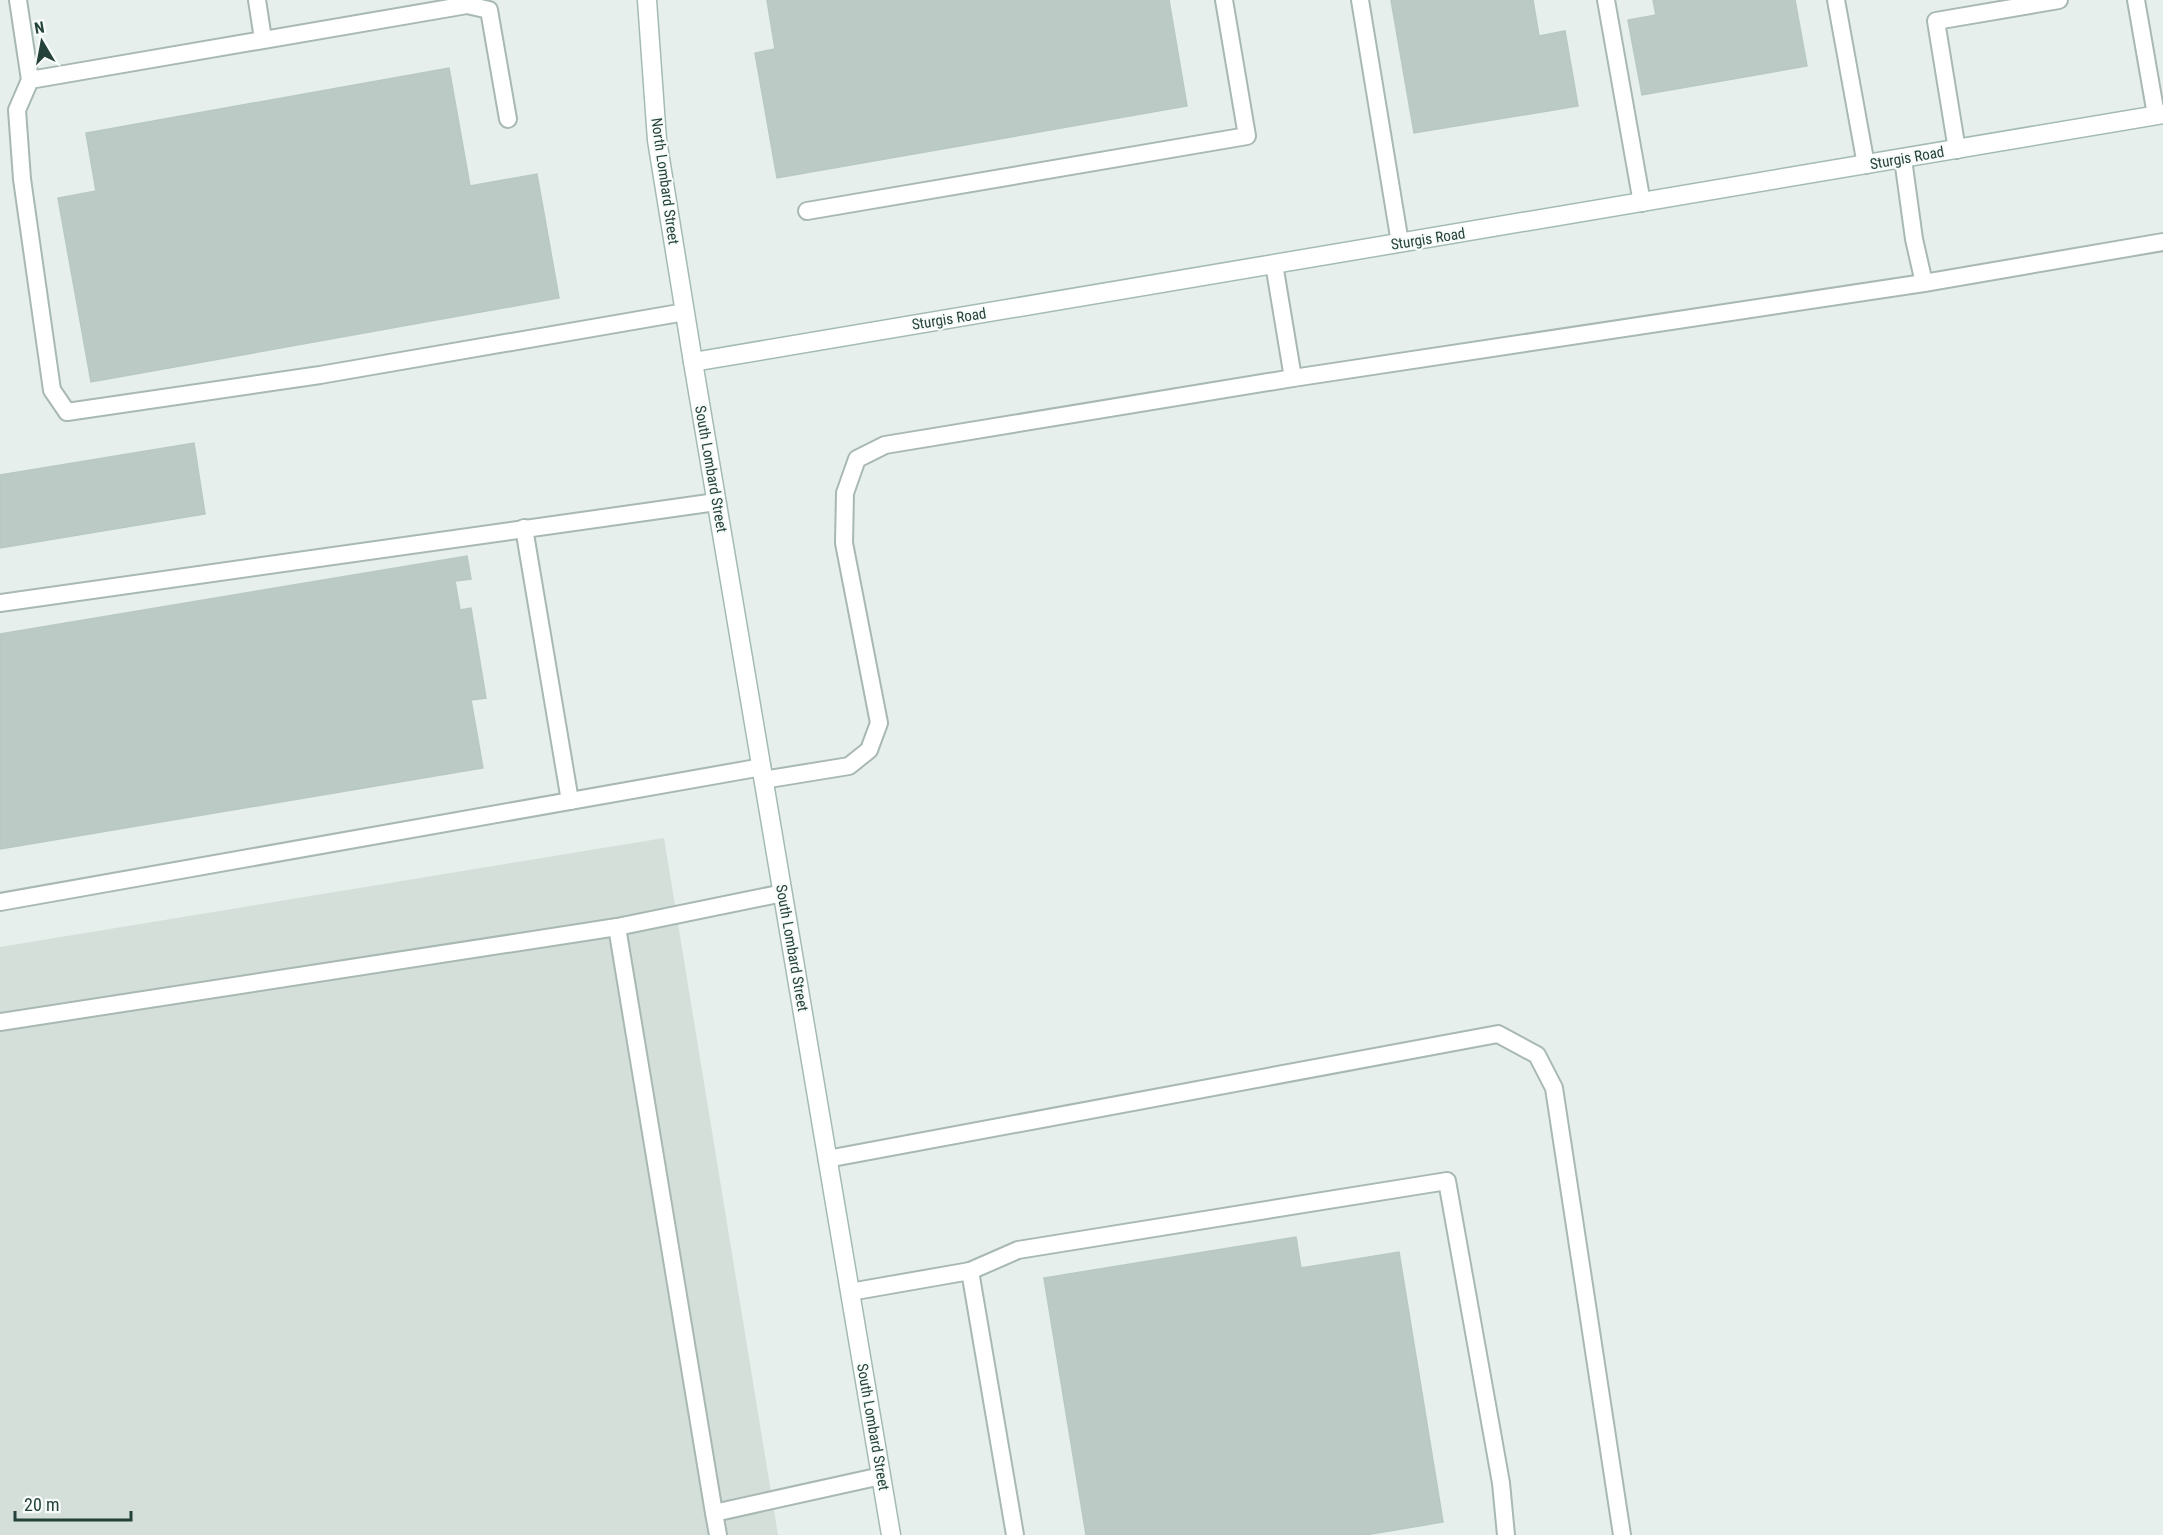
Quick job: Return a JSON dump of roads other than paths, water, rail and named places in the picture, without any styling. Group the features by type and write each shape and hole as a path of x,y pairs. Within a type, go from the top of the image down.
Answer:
{"street":[{"name":"North Lombard Street","path":"647,0 657,140 693,362"},
{"name":"Sturgis Road","path":"693,362 2159,115"},
{"name":"South Lombard Street","path":"693,362 891,1535"}],"lane":[{"path":"18,0 30,80 17,110 22,179 52,390 66,412 320,375 685,312"},
{"path":"257,0 263,39"},
{"path":"807,211 1247,136 1224,0"},
{"path":"1360,0 1400,243"},
{"path":"1606,0 1642,203"},
{"path":"1836,0 1866,165"},
{"path":"1957,150 1936,21 2059,0"},
{"path":"2136,0 2159,115"},
{"path":"30,80 466,5 489,10 508,119"},
{"path":"1903,159 1914,239 1924,283"},
{"path":"0,902 570,801 762,773 849,766 869,750 879,723 844,543 845,493 857,459 885,445 1293,378 1924,283 2163,242"},
{"path":"1274,264 1293,378"},
{"path":"0,603 716,502"},
{"path":"524,528 570,801"},
{"path":"0,1022 617,927 783,892"},
{"path":"617,927 718,1535"},
{"path":"827,1159 1497,1034 1537,1055 1554,1088 1622,1535"},
{"path":"850,1292 970,1271 1018,1250 1447,1181 1501,1483 1506,1535"},
{"path":"970,1271 1015,1535"},
{"path":"714,1513 881,1476"}]}
